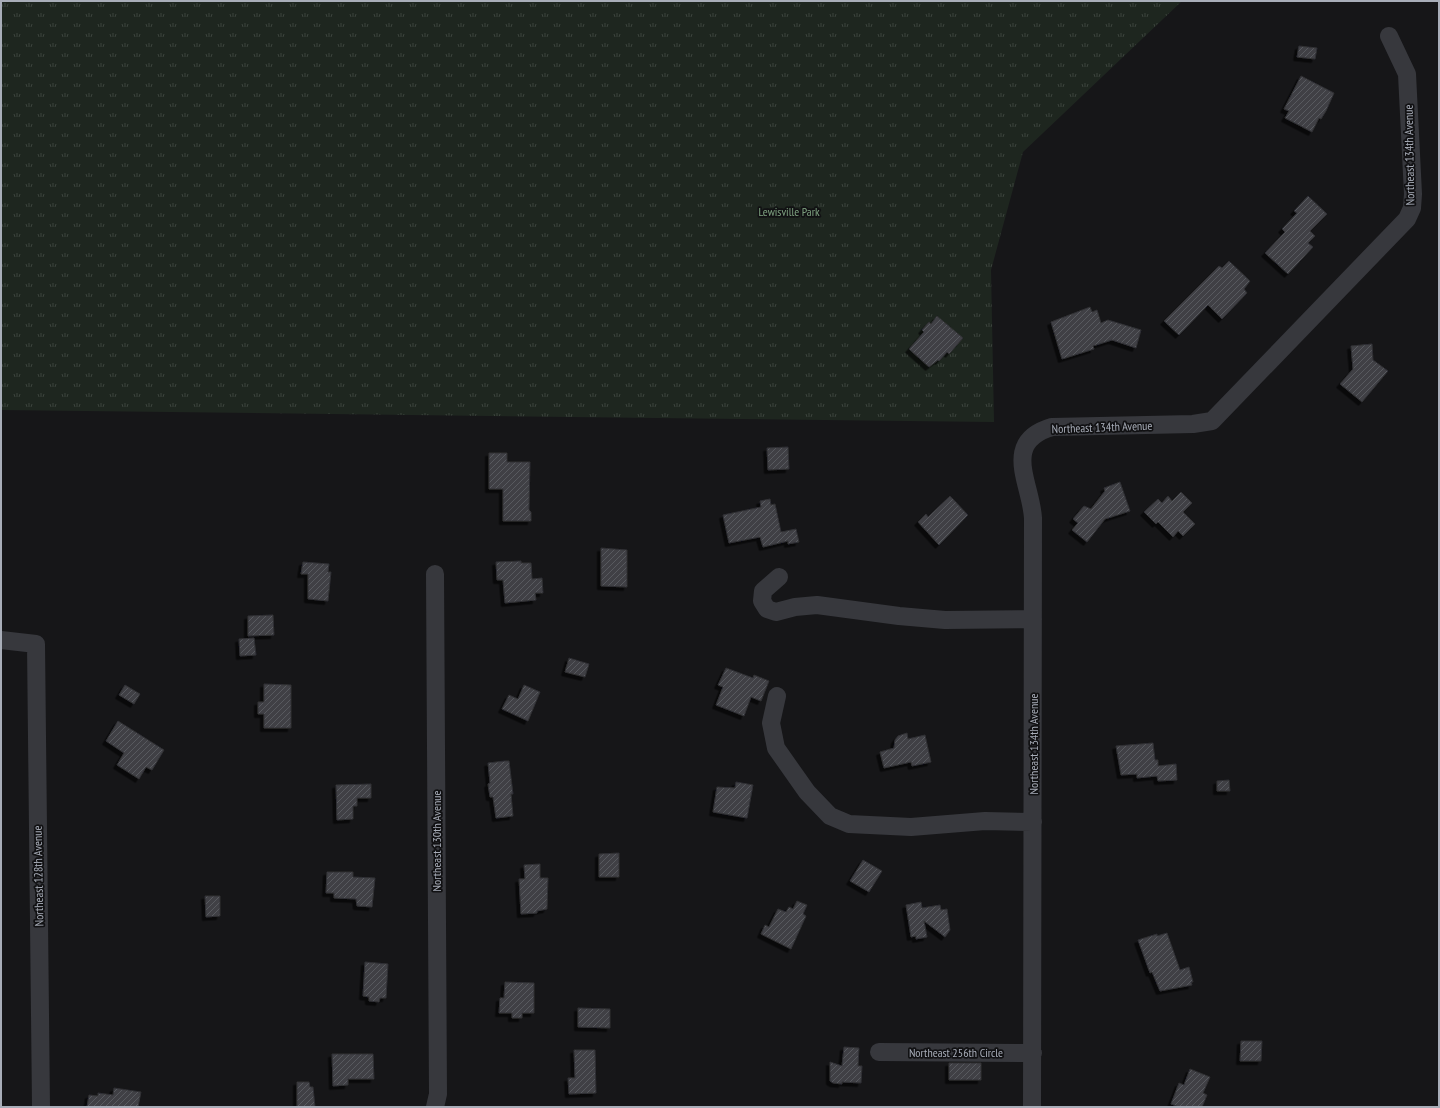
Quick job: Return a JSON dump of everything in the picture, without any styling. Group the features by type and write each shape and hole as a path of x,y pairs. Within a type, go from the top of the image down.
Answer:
{"street":[{"name":"Northeast 134th Avenue","path":"1032,1107 1033,518 1032,504 1021,467 1021,458 1026,446 1034,435 1052,427 1193,424 1212,421 1407,219 1412,208 1412,194 1407,74 1389,36"},
{"name":"Northeast 130th Avenue","path":"435,574 438,1087 435,1107"},
{"path":"779,577 763,591 762,601 767,609 776,612 795,607 817,606 945,620 1033,619"},
{"name":"Northeast 128th Avenue","path":"1,640 36,644 41,1107"},
{"path":"776,696 771,723 776,748 807,792 830,816 849,824 911,827 985,821 1033,822"},
{"name":"Northeast 256th Circle","path":"879,1052 1033,1052"}],"green space":[{"name":"Lewisville Park","path":"1,1 1182,1 1023,152 991,270 994,422 1,410"}],"building":[{"path":"1299,46 1317,48 1315,59 1297,57"},
{"path":"1301,76 1334,93 1326,111 1321,119 1319,118 1312,132 1285,118 1289,111 1284,109"},
{"path":"1308,196 1327,214 1310,231 1315,236 1308,243 1313,247 1288,274 1265,253 1285,232 1282,229 1297,213 1294,211"},
{"path":"1229,261 1250,281 1244,289 1247,293 1222,319 1208,305 1179,335 1164,321 1219,266 1222,268"},
{"path":"1090,307 1092,312 1097,310 1101,323 1108,320 1141,330 1136,348 1112,340 1093,346 1094,349 1062,359 1051,322"},
{"path":"937,316 963,338 949,354 947,352 939,361 938,360 929,367 909,349 924,332 922,330 929,322 931,324"},
{"path":"1372,344 1373,360 1388,371 1362,402 1340,384 1353,369 1351,346"},
{"path":"788,447 789,469 768,470 767,448"},
{"path":"489,453 507,453 507,462 530,462 529,510 531,512 531,521 503,521 503,489 489,489"},
{"path":"1120,482 1130,511 1105,519 1087,542 1072,530 1078,523 1073,519 1084,506 1091,509 1105,491 1104,488"},
{"path":"1181,492 1192,503 1183,512 1195,524 1183,536 1178,531 1173,537 1158,522 1156,524 1144,512 1158,499 1162,503 1168,496 1172,501"},
{"path":"950,496 968,515 939,545 918,522 926,514 928,517"},
{"path":"770,499 771,505 775,504 781,532 796,529 799,542 788,544 788,541 763,547 760,537 729,543 723,515 761,507 760,501"},
{"path":"601,548 627,550 627,587 601,586"},
{"path":"521,561 521,563 531,563 532,579 542,578 543,593 535,593 536,600 505,603 503,580 497,580 496,562"},
{"path":"303,562 329,564 328,572 331,572 328,601 308,599 308,574 301,574"},
{"path":"273,615 274,635 248,636 248,616"},
{"path":"254,638 256,655 240,656 239,639"},
{"path":"569,658 589,664 585,677 565,672"},
{"path":"726,668 753,678 754,675 769,681 761,701 751,697 744,716 716,705 723,687 718,685"},
{"path":"264,684 291,685 291,728 264,728 264,714 258,714 258,702 264,702"},
{"path":"125,685 140,694 134,704 119,695"},
{"path":"524,685 540,692 528,721 502,709 509,695 518,699"},
{"path":"118,721 164,750 152,770 146,767 139,779 117,765 124,753 106,741"},
{"path":"907,733 908,739 925,735 931,762 912,766 911,762 884,768 880,752 894,748 895,740 898,736"},
{"path":"1153,743 1155,760 1158,760 1158,766 1176,764 1177,780 1158,781 1157,776 1137,778 1137,774 1121,775 1116,746"},
{"path":"509,761 513,794 511,794 513,816 496,818 493,797 490,797 488,784 490,783 488,763"},
{"path":"1229,780 1230,791 1217,791 1217,781"},
{"path":"736,782 753,785 747,818 713,812 717,787 735,788"},
{"path":"371,784 371,798 357,798 357,806 353,806 353,819 337,820 336,785"},
{"path":"619,853 619,877 599,877 599,854"},
{"path":"863,860 882,871 869,892 850,881"},
{"path":"540,864 540,878 548,878 547,909 537,911 537,913 521,914 519,879 525,879 524,865"},
{"path":"327,872 353,872 353,877 375,878 372,907 357,906 356,899 334,898 334,893 326,893"},
{"path":"205,896 220,896 220,916 206,917"},
{"path":"797,901 807,905 803,914 806,916 791,949 761,934 765,925 769,927 778,909 786,912 789,907 793,909"},
{"path":"921,902 922,908 940,905 941,910 947,909 950,930 945,937 924,921 927,937 916,939 916,936 911,937 906,905"},
{"path":"1167,933 1180,970 1189,967 1193,982 1191,982 1192,985 1160,991 1152,972 1150,973 1138,940 1157,934 1157,936"},
{"path":"365,962 388,964 386,998 380,998 379,1002 369,1001 369,997 363,996"},
{"path":"505,982 534,983 534,1013 522,1013 522,1018 512,1018 512,1013 499,1013 500,998 504,998"},
{"path":"578,1008 610,1009 610,1028 578,1027"},
{"path":"1241,1041 1262,1041 1261,1061 1240,1061"},
{"path":"844,1047 859,1048 858,1066 862,1066 861,1083 842,1082 842,1084 833,1083 830,1081 830,1062 842,1066"},
{"path":"574,1050 595,1050 596,1093 569,1094 568,1078 575,1078"},
{"path":"332,1054 373,1054 374,1079 348,1079 348,1085 333,1086"},
{"path":"949,1063 981,1063 981,1080 949,1080"},
{"path":"1190,1069 1210,1077 1203,1093 1207,1095 1202,1107 1179,1107 1171,1104 1179,1083 1184,1085"},
{"path":"297,1082 309,1082 310,1087 313,1087 315,1107 297,1107"},
{"path":"114,1088 141,1092 138,1107 87,1107 89,1095 98,1096 98,1093 113,1095"}]}
